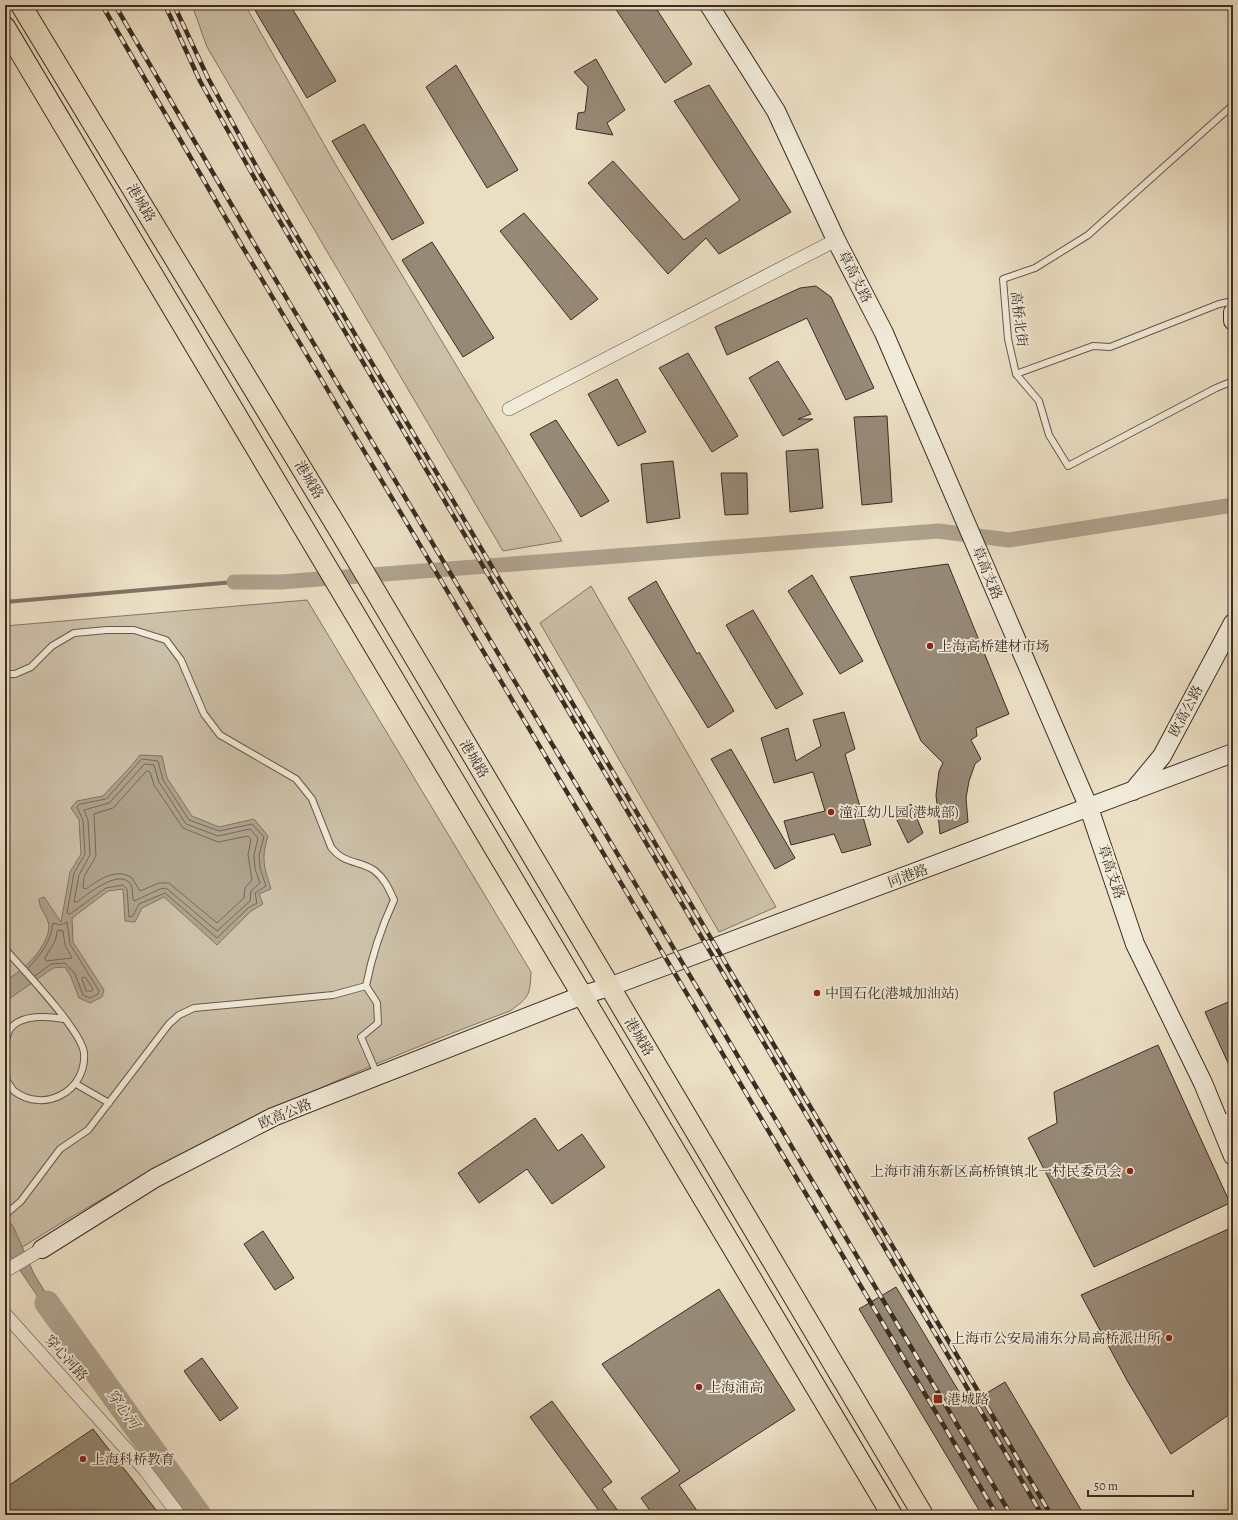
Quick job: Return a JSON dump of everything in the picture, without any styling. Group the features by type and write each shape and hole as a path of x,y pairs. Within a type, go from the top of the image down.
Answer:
{"main road":[{"name":"港城路","path":"21,5 342,535 923,1515"},
{"name":"港城路","path":"5,27 892,1515"}],"street":[{"name":"草高支路","path":"709,5 776,111 836,240 884,333 1088,808 1136,944 1203,1083 1226,1121 1233,1156"},
{"path":"509,409 836,240"},
{"path":"1233,312 1233,321"},
{"name":"欧高公路","path":"1131,793 1162,756 1233,623"},
{"name":"同港路","path":"583,995 609,987 1131,793 1233,753"},
{"name":"欧高公路","path":"5,1271 155,1178 273,1117 583,995"},
{"name":"穿心河路","path":"5,1314 145,1470 180,1515"}],"lane":[{"name":"高桥北街","path":"1016,374 1008,339 1003,279 1035,268 1088,235 1233,105"},
{"path":"1233,301 1219,304 1110,347 1093,346 1016,374 1039,401 1049,435 1068,466 1216,388 1233,381"},
{"path":"5,674 15,674 31,666 52,646 74,633 107,630 134,630 166,640 181,660 204,714 220,735 296,779 312,799 331,847 336,854 347,861 374,871 387,884 394,900 380,932 370,962 366,986 377,1003 378,1023 361,1037 378,1076"},
{"path":"5,949 44,992 79,1038 84,1053 76,1084 61,1096 45,1102 32,1100 14,1090 5,1078"},
{"path":"7,1213 21,1201 60,1149 88,1130 148,1050 179,1014 194,1008 333,995 366,986"},
{"path":"5,1041 8,1028 21,1021 37,1017 64,1019"},
{"path":"76,1084 109,1103"}],"shaded area":[{"path":"192,5 245,5 337,167 562,541 503,551 207,47"},
{"path":"591,586 776,907 719,932 540,623"},
{"path":"307,600 531,972 529,991 525,999 510,1011 359,1071 260,1116 212,1140 116,1191 46,1232 5,1259 5,626"}],"water":[{"path":"140,755 162,756 167,778 192,816 219,827 254,819 268,836 264,863 271,889 259,894 263,904 251,911 217,945 164,897 142,908 135,922 125,921 123,889 108,891 72,918 73,942 104,990 102,997 90,1003 79,998 71,977 65,967 53,968 9,999 5,998 5,980 19,971 33,958 45,942 48,934 48,922 40,906 39,899 44,897 61,922 70,872 81,854 79,820 71,808 77,801 103,796"},
{"path":"5,1217 13,1226 34,1274 50,1300 44,1306 5,1248"}],"building":[{"path":"252,5 290,5 336,81 307,98"},
{"path":"613,5 654,5 692,64 665,83"},
{"path":"596,59 625,110 607,123 613,135 576,129 578,113 585,112 588,87 574,72"},
{"path":"456,65 518,170 487,188 426,87"},
{"path":"709,85 791,212 719,254 706,238 668,274 588,183 613,161 684,240 740,200 674,101"},
{"path":"364,124 424,223 392,240 332,141"},
{"path":"524,213 598,299 571,320 500,231"},
{"path":"432,242 494,338 463,357 402,260"},
{"path":"816,286 831,297 874,388 846,400 807,318 727,355 715,327 800,288"},
{"path":"688,353 738,436 712,452 659,368"},
{"path":"778,361 811,414 798,419 813,419 783,436 749,378"},
{"path":"617,379 646,432 618,446 588,394"},
{"path":"887,416 892,502 862,505 854,417"},
{"path":"556,420 609,501 581,517 530,434"},
{"path":"818,449 823,508 790,512 786,451"},
{"path":"673,461 680,518 647,523 641,464"},
{"path":"721,473 747,473 748,514 725,515"},
{"name":"上海高桥建材市场","path":"948,564 1009,714 976,728 977,736 971,740 981,759 975,764 969,781 966,798 968,822 940,834 936,795 939,771 943,763 921,741 850,577"},
{"path":"812,575 863,661 840,674 788,591"},
{"path":"656,581 697,654 699,652 734,711 708,728 628,598"},
{"path":"753,610 803,694 776,709 726,625"},
{"path":"844,712 855,749 845,754 871,845 842,853 834,834 791,845 784,821 825,811 813,772 774,783 761,738 788,728 796,761 821,746 813,720"},
{"path":"731,749 795,858 775,869 711,759"},
{"path":"911,804 923,833 908,843 894,814"},
{"path":"1233,1000 1233,1074 1205,1012"},
{"name":"上海市浦东新区高桥镇镇北一村民委员会","path":"1158,1045 1230,1203 1094,1267 1028,1138 1057,1123 1054,1092"},
{"path":"535,1118 558,1151 582,1134 605,1167 552,1204 527,1169 479,1203 458,1173"},
{"name":"上海市公安局浦东分局高桥派出所","path":"1233,1227 1233,1412 1171,1454 1128,1382 1081,1295"},
{"path":"263,1231 294,1278 275,1290 244,1244"},
{"name":"港城路","path":"896,1287 967,1405 1005,1382 1084,1515 982,1515 859,1309"},
{"name":"上海浦高","path":"719,1289 795,1410 679,1485 700,1515 653,1515 641,1498 680,1471 602,1364"},
{"path":"202,1358 238,1408 220,1421 184,1371"},
{"path":"552,1401 612,1482 602,1489 621,1515 602,1515 530,1417"},
{"name":"上海科桥教育","path":"93,1429 160,1515 5,1515 5,1488"}],"waterway":[{"path":"234,582 281,582 938,531 1009,540 1233,505"},
{"path":"5,602 234,582"},
{"name":"穿心河","path":"47,1303 199,1515"}],"railway":[{"path":"102,5 242,246 997,1515"},
{"path":"115,5 252,240 1011,1515"},
{"path":"165,5 200,81 255,179 1042,1515"},
{"path":"174,5 208,78 261,175 1051,1515"}],"place":[{"name":"上海高桥建材市场","path":"930,646"},
{"name":"潼江幼儿园(港城部)","path":"831,812"},
{"name":"中国石化(港城加油站)","path":"817,993"},
{"name":"上海市浦东新区高桥镇镇北一村民委员会","path":"1130,1171"},
{"name":"上海市公安局浦东分局高桥派出所","path":"1169,1338"},
{"name":"上海浦高","path":"699,1387"},
{"name":"港城路","path":"938,1399"},
{"name":"上海科桥教育","path":"83,1459"}]}
